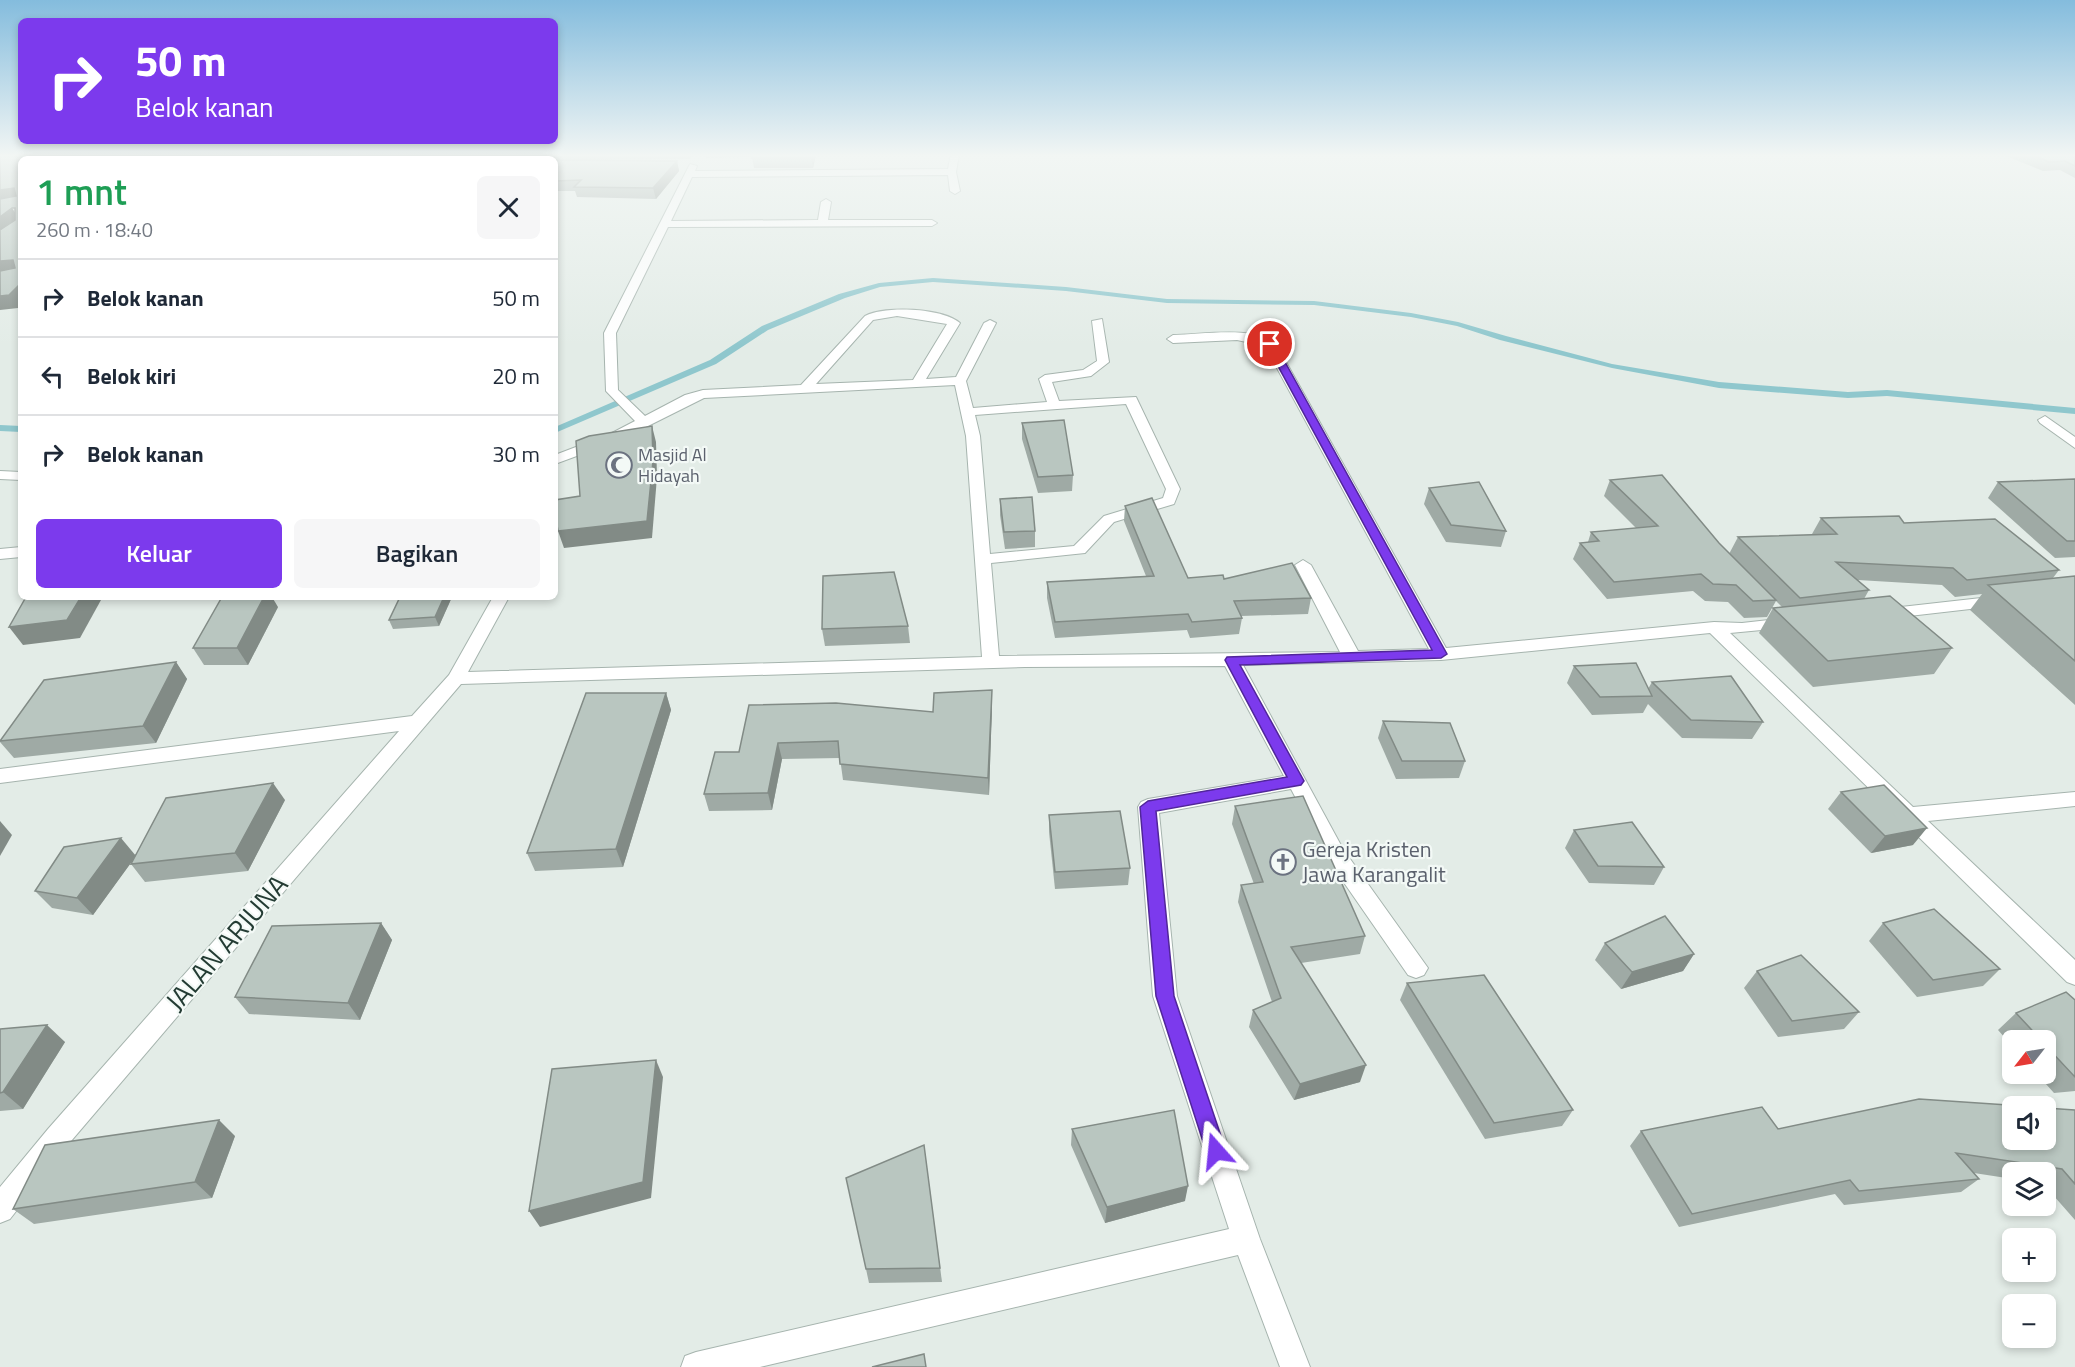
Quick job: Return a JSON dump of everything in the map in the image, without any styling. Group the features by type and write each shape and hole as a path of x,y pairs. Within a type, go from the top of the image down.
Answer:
{"street":[{"path":"645,423 612,392 610,333 667,218"},
{"path":"823,223 824,218"},
{"path":"664,224 932,223"},
{"path":"804,390 868,318 878,312 939,317 954,323 918,382"},
{"path":"1054,405 1045,379 1087,373 1103,362 1098,321"},
{"path":"990,323 960,381 973,436 991,662"},
{"path":"1173,339 1249,338 1263,339 1270,344 1441,654"},
{"path":"558,459 645,423 690,398 703,394 960,381"},
{"path":"968,412 1131,400 1173,489 1169,501 1109,519 1079,550 984,559"},
{"path":"2045,420 2075,444"},
{"path":"0,475 18,476"},
{"path":"0,554 18,552"},
{"path":"1303,565 1352,657"},
{"path":"1869,615 2021,598"},
{"name":"JALAN ARJUNA","path":"0,1209 57,1138 456,678 499,600"},
{"path":"1771,608 1786,624"},
{"path":"456,678 991,662 1231,660 1441,654 1714,627 1742,628 1810,621"},
{"path":"1714,627 2075,975"},
{"path":"1231,660 1336,855 1416,968"},
{"path":"0,776 418,722"},
{"path":"1295,1367 1246,1239 1165,996 1148,807 1296,781"},
{"path":"1908,815 2075,800"},
{"path":"696,1367 1246,1239"}],"building":[{"path":"18,218 18,286 9,295 0,296 0,271 15,268 13,260 0,261 0,230"},
{"path":"1064,420 1073,475 1038,477 1022,423"},
{"path":"652,426 653,461 647,521 558,531 558,500 580,496 576,441 589,436"},
{"path":"1662,475 1719,543 1776,600 1753,601 1736,585 1713,584 1701,574 1614,582 1580,543 1599,541 1591,532 1658,526 1610,480"},
{"path":"2075,479 2075,541 2067,541 1998,482"},
{"path":"1479,482 1506,531 1451,525 1429,488"},
{"path":"1032,497 1035,531 1004,532 1000,499"},
{"path":"1152,498 1188,578 1223,575 1224,579 1292,563 1311,598 1234,601 1242,618 1192,622 1188,614 1055,622 1047,582 1154,576 1125,506"},
{"path":"1899,516 1904,523 1995,519 2059,570 1967,580 1953,568 1836,562 1869,590 1800,598 1738,537 1837,534 1821,518"},
{"path":"894,572 908,626 822,629 823,576"},
{"path":"2075,576 2075,661 1988,585"},
{"path":"1890,596 1952,648 1828,661 1773,608"},
{"path":"24,600 79,600 67,620 9,627"},
{"path":"220,600 262,600 237,648 193,648"},
{"path":"399,600 443,600 435,617 389,620"},
{"path":"176,662 143,726 0,741 44,680"},
{"path":"1636,663 1652,696 1600,697 1574,666"},
{"path":"1731,676 1763,722 1691,720 1652,682"},
{"path":"992,690 988,778 840,764 838,741 778,743 768,793 704,794 715,752 739,752 749,705 836,703 933,712 934,693"},
{"path":"586,693 666,693 616,849 527,853"},
{"path":"1383,721 1450,723 1465,761 1402,761"},
{"path":"273,783 235,853 131,864 166,798"},
{"path":"1884,785 1927,828 1885,836 1841,792"},
{"path":"1303,796 1365,936 1291,947 1366,1065 1300,1084 1253,1010 1281,998 1241,885 1263,882 1235,806"},
{"path":"1120,811 1130,868 1055,872 1049,815"},
{"path":"1632,822 1664,867 1598,866 1574,830"},
{"path":"121,838 77,898 35,891 64,847"},
{"path":"1934,909 2000,969 1933,980 1883,923"},
{"path":"1665,916 1694,954 1632,972 1605,943"},
{"path":"381,923 348,1003 235,997 272,926"},
{"path":"1801,955 1859,1012 1792,1021 1757,971"},
{"path":"1484,975 1573,1110 1494,1123 1407,983"},
{"path":"2066,992 2075,1000 2075,1077 2056,1057 2056,1030 2032,1030 2016,1013"},
{"path":"47,1025 3,1092 0,1093 0,1029"},
{"path":"656,1060 643,1182 529,1211 552,1069"},
{"path":"1919,1099 2002,1105 2002,1150 2056,1150 2056,1109 2075,1110 2075,1184 2062,1169 2056,1168 2056,1162 2016,1162 1956,1153 1979,1179 1859,1191 1850,1180 1692,1214 1641,1131 1762,1107 1778,1129"},
{"path":"1174,1110 1188,1186 1107,1207 1072,1129"},
{"path":"219,1120 195,1182 13,1209 45,1145"},
{"path":"924,1145 940,1268 866,1269 846,1178"},
{"path":"924,1354 926,1367 872,1367"}],"waterway":[{"path":"558,429 713,362 765,328 842,296 879,285 933,280 1066,289 1167,301 1314,303 1411,315 1458,324 1612,366 1719,385 1848,395 1887,393 2075,411"},
{"path":"0,428 18,429"}],"place":[{"name":"Masjid Al Hidayah","path":"619,465"},
{"name":"Gereja Kristen Jawa Karangalit","path":"1283,862"}],"route":[{"path":"1216,1151 1165,996 1148,807 1296,781 1231,660 1441,654 1270,344"}]}
